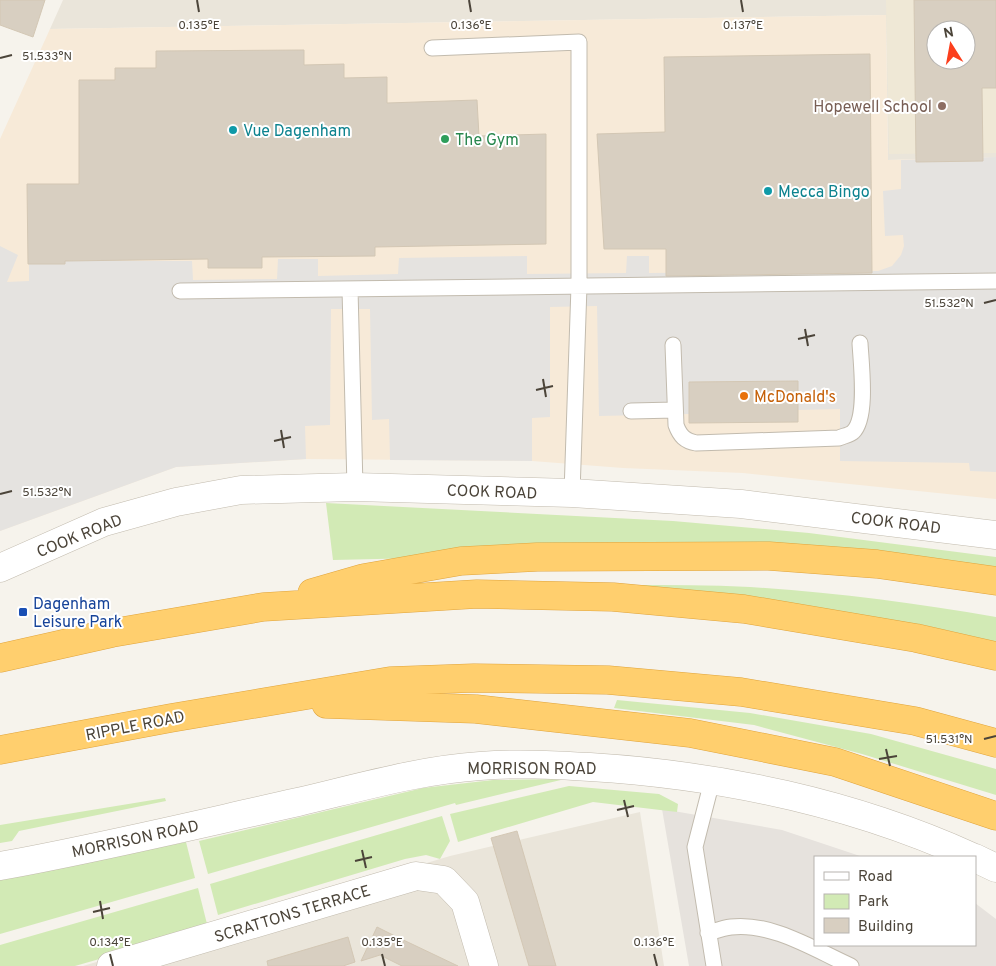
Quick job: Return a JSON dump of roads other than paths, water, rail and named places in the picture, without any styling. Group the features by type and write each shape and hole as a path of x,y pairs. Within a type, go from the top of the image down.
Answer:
{"highway":[{"path":"0,658 112,633 263,607 364,578 461,561 537,557 769,556 877,564 996,581"},
{"path":"263,607 477,594 613,597 744,609 916,638 996,656"},
{"path":"270,702 390,681 474,678 608,680 742,692 916,721 996,743"},
{"path":"270,702 476,710 690,732 835,762 996,816"},
{"name":"RIPPLE ROAD","path":"0,750 270,702"}],"street":[{"name":"COOK ROAD","path":"0,568 104,522 176,502 242,490 355,487 572,493 761,506 996,535"},
{"name":"MORRISON ROAD","path":"0,866 190,827 397,779 480,766 560,765 634,769 712,781 815,802 873,818 927,837 969,856"},
{"name":"MORRISON ROAD","path":"976,859 996,868"},
{"name":"SCRATTONS TERRACE","path":"111,966 416,876 444,880 465,902 484,966"}],"lane":[{"path":"432,48 579,42 579,286 572,493"},
{"path":"180,291 996,282"},
{"path":"350,289 355,487"},
{"path":"673,345 679,434 687,441 696,443 839,438 852,434 858,425 862,408 860,343"},
{"path":"631,411 676,410"},
{"path":"712,781 695,847 714,966"},
{"path":"708,933 730,927 748,927 772,932 851,966"}],"place":[{"name":"Hopewell School","path":"942,106"},
{"name":"Vue Dagenham","path":"233,130"},
{"name":"The Gym","path":"445,139"},
{"name":"Mecca Bingo","path":"768,191"},
{"name":"McDonald's","path":"744,396"},
{"name":"Dagenham Leisure Park","path":"23,612"}]}
